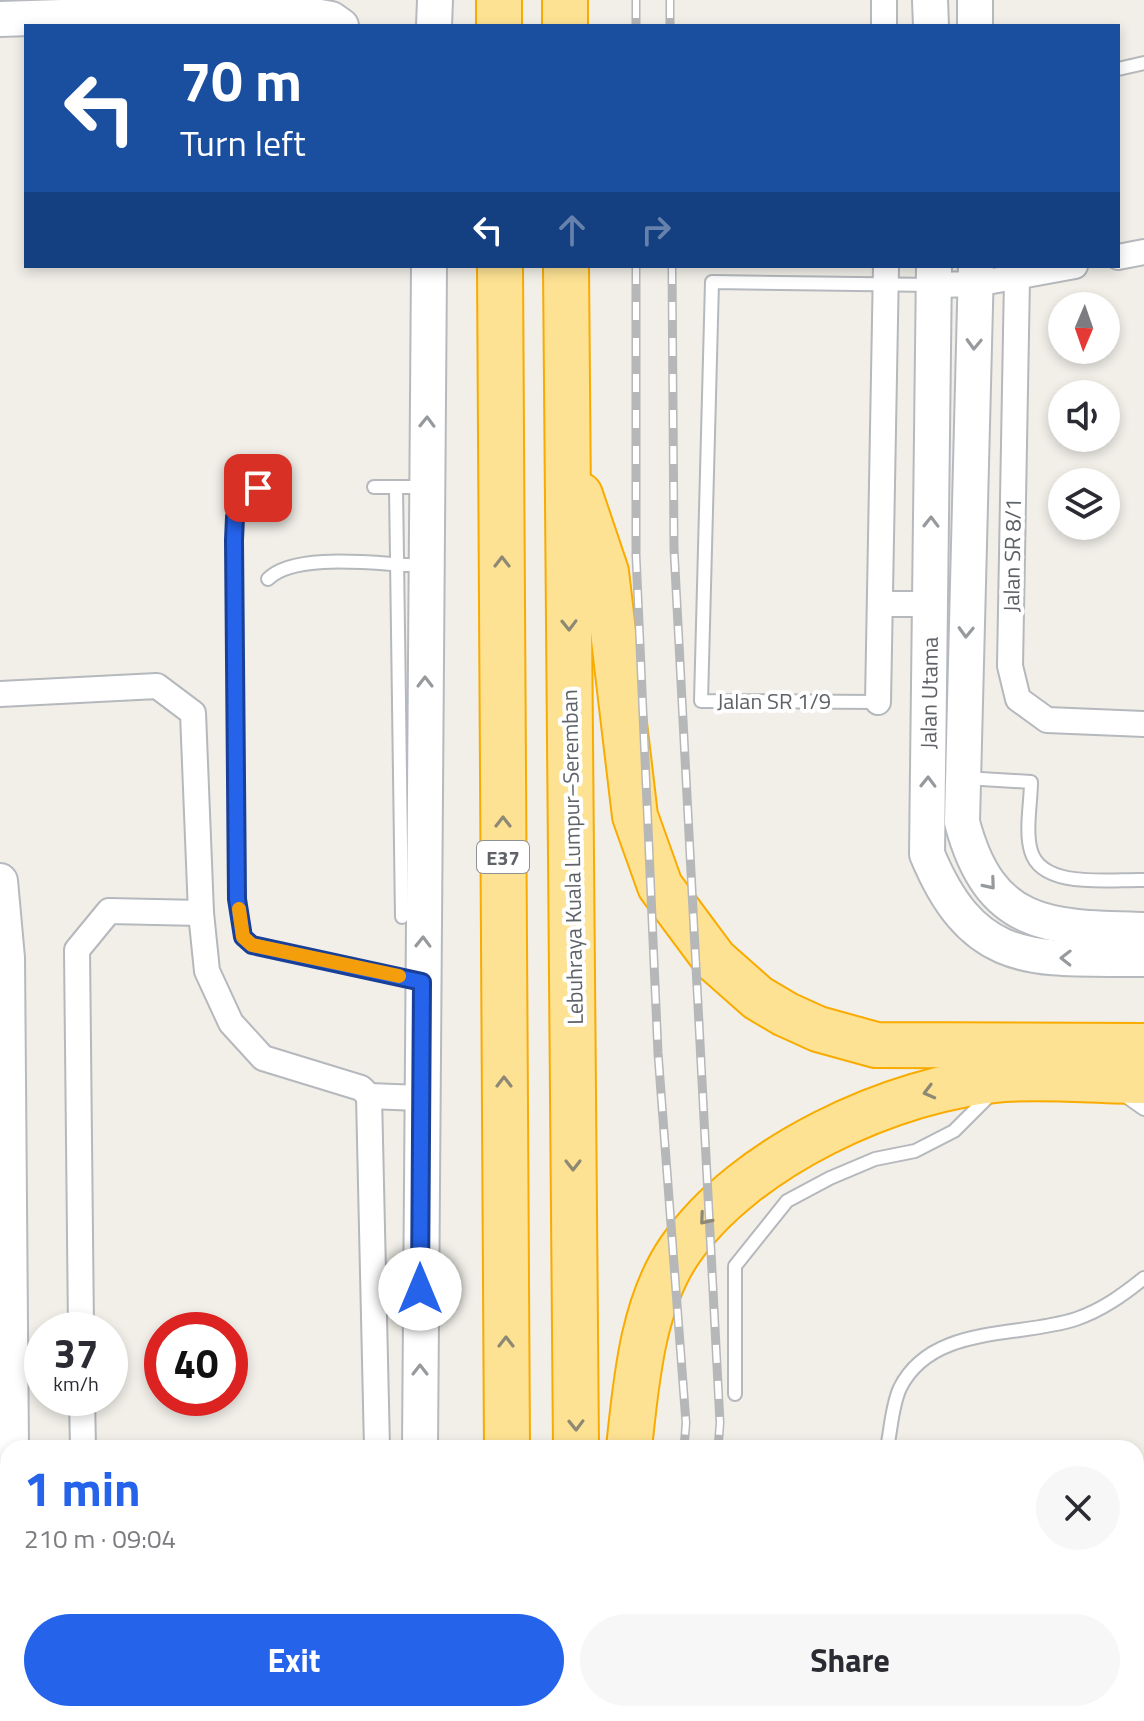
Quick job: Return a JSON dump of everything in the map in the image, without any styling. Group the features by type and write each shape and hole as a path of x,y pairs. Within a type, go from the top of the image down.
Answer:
{"highway":[{"path":"499,0 499,24"},
{"path":"565,0 565,24"},
{"name":"E37","path":"500,268 507,1440"},
{"name":"Lebuhraya Kuala Lumpur–Seremban","path":"566,268 576,1440"},
{"path":"567,463 606,572 635,816 660,886 715,960 758,998 785,1014 818,1029 876,1045 1144,1046"},
{"path":"630,1440 651,1318 679,1251 711,1211 779,1161 895,1102 947,1087 1005,1079 1144,1081"}],"street":[{"path":"434,24 435,0"},
{"path":"884,0 884,24"},
{"path":"930,0 931,24"},
{"path":"975,0 975,24"},
{"path":"0,37 16,18 281,10 323,17 337,24"},
{"path":"1120,257 1144,252"},
{"path":"420,1440 422,982 412,487 429,268"},
{"path":"934,275 993,275 1057,268"},
{"name":"Jalan SR 1/9","path":"878,702 886,275"},
{"name":"Jalan Utama","path":"934,275 927,854 943,893 969,926 1002,946 1044,958 1144,959"},
{"name":"Jalan SR 8/1","path":"993,275 1010,666 1018,699 1047,720 1144,724"},
{"name":"Jalan Utama","path":"993,275 962,778 962,822 972,861 990,888 1017,911 1069,928 1144,930"},
{"path":"880,604 930,604"},
{"path":"0,694 157,686 193,713 201,913 207,971 231,1023 263,1058 361,1088 369,1096 420,1098"},
{"path":"0,881 7,958 11,1440"},
{"path":"81,1312 77,950 109,911 201,913"},
{"path":"369,1096 377,1440"},
{"path":"82,1416 83,1440"}],"lane":[{"path":"1120,69 1144,63"},
{"name":"Jalan SR 1/9","path":"878,702 701,701 712,282 934,275"},
{"path":"374,487 412,487"},
{"path":"258,488 244,495 235,517 234,540 235,814 237,899 243,937 252,945 422,982"},
{"path":"268,579 278,568 298,565 413,565 402,917"},
{"path":"962,778 1031,782 1031,850 1040,867 1059,877 1144,880"},
{"path":"735,1394 735,1266 787,1201 852,1168 875,1159 915,1151 954,1131 1005,1079"},
{"path":"1083,1081 1126,1095 1144,1109"},
{"path":"889,1440 899,1390 915,1366 933,1351 965,1339 1016,1333 1076,1319 1117,1300 1144,1278"}],"railway":[{"path":"636,0 636,24"},
{"path":"670,0 670,24"},
{"path":"636,268 636,555 658,1053 686,1423 685,1440"},
{"path":"672,268 674,549 719,1440"}],"slow traffic":[{"path":"239,909 243,937 252,945 399,976"}],"route":[{"path":"258,488 244,495 235,517 234,540 235,814 237,899 243,937 252,945 422,982 420,1289"}]}
